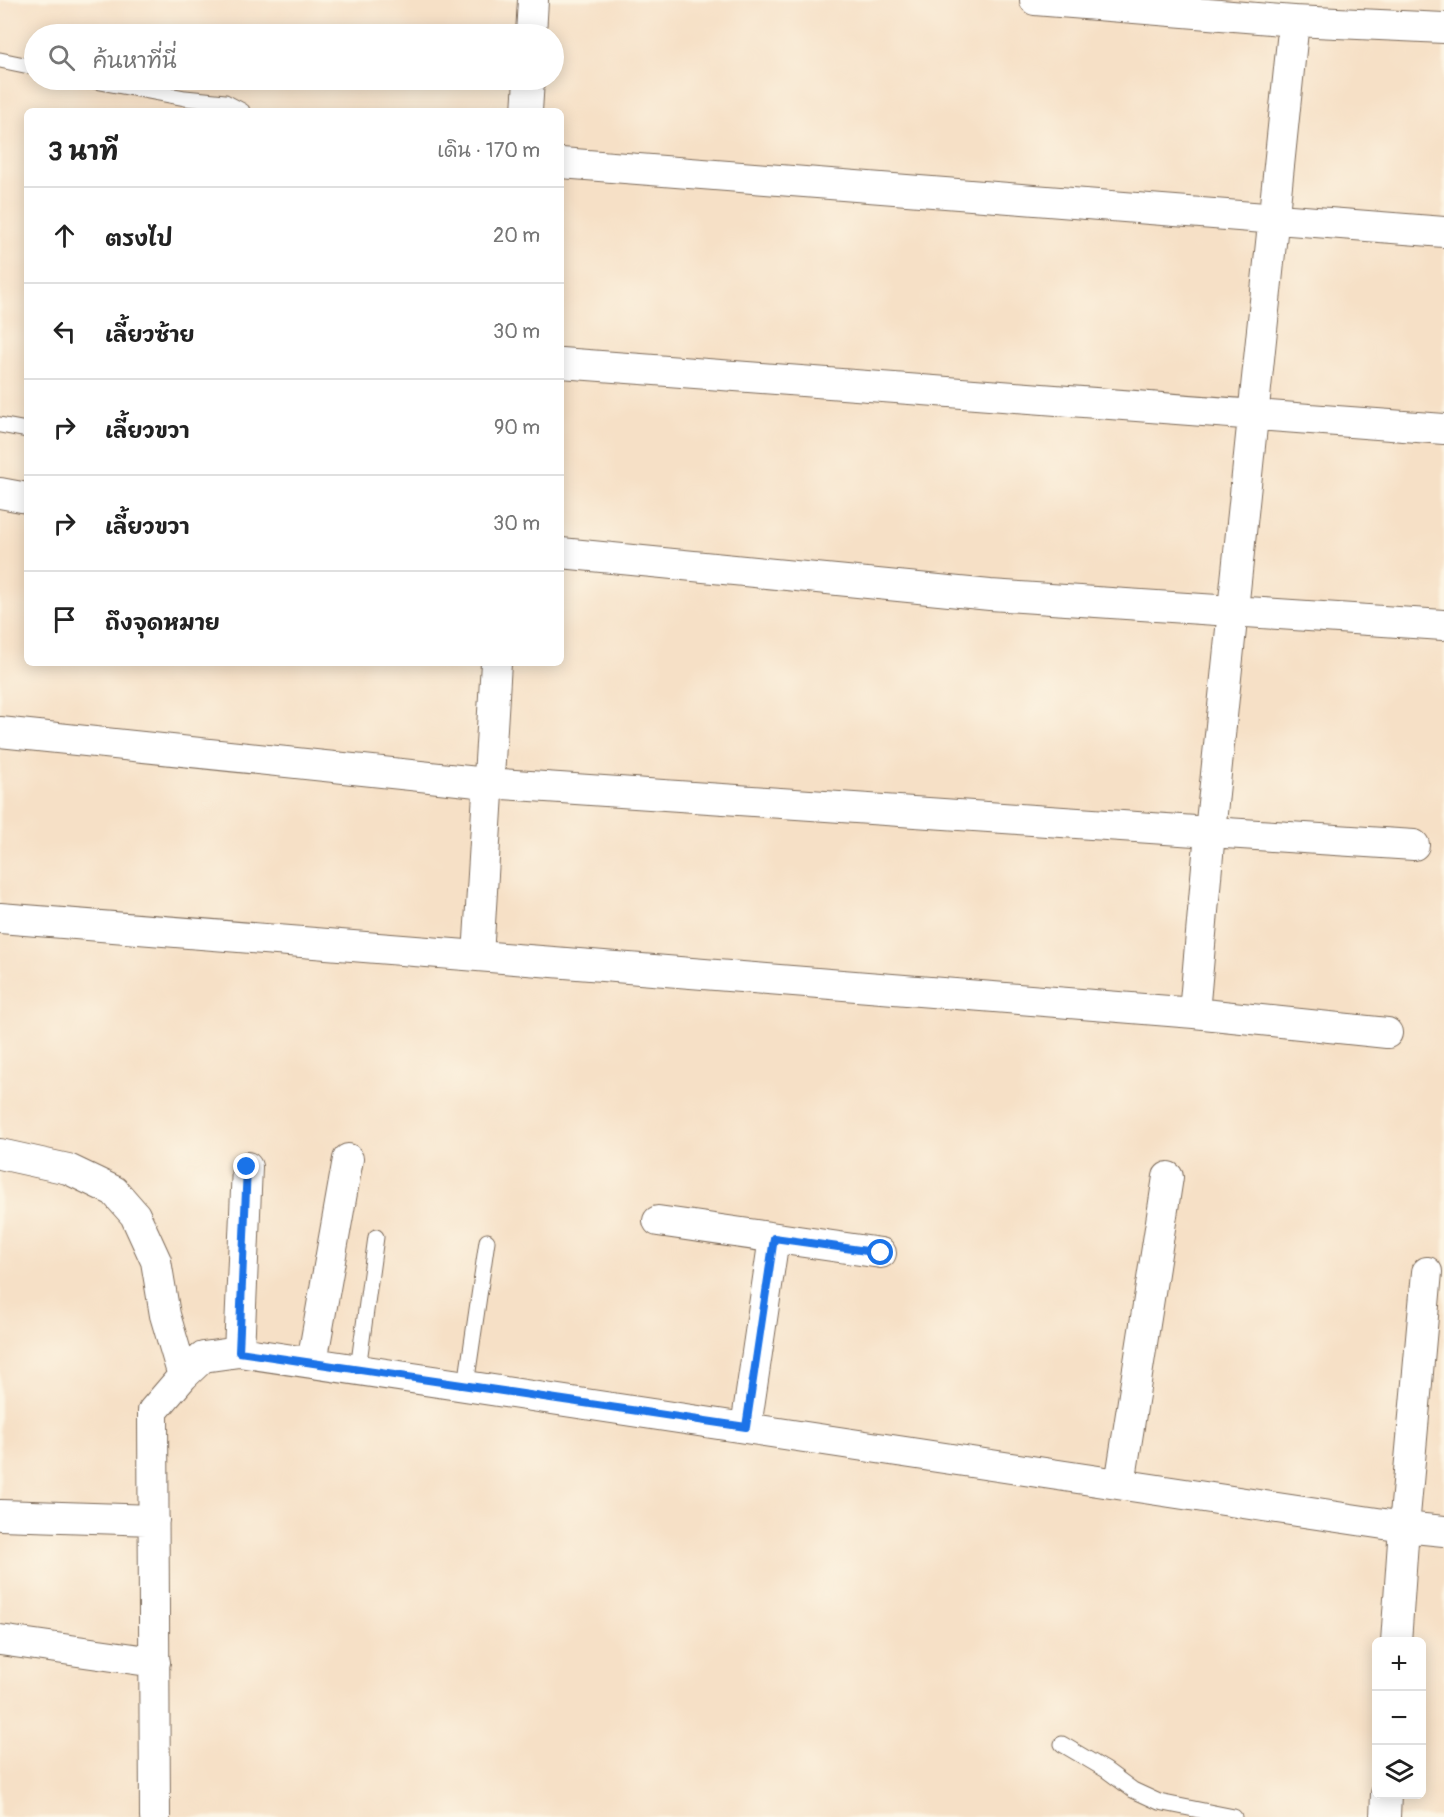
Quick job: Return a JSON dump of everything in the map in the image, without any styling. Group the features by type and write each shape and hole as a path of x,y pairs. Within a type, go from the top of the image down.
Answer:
{"street":[{"path":"532,24 533,0"},
{"path":"1035,0 1294,21 1444,28"},
{"path":"1194,1013 1232,610 1294,21"},
{"path":"527,108 528,90"},
{"path":"564,163 1444,232"},
{"path":"564,363 1444,429"},
{"path":"0,494 24,498"},
{"path":"564,553 990,595 1443,625"},
{"path":"478,956 496,666"},
{"path":"0,732 487,783 1414,845"},
{"path":"0,918 1194,1013 1387,1033"},
{"path":"0,1154 68,1169 114,1191 135,1215 156,1261 165,1315 183,1376"},
{"path":"312,1362 348,1159"},
{"path":"239,1352 247,1167"},
{"path":"1120,1484 1168,1177"},
{"path":"658,1221 881,1253"},
{"path":"746,1427 774,1238"},
{"path":"1396,1637 1427,1272"},
{"path":"155,1817 153,1410 203,1357 239,1352 312,1362 1404,1527 1444,1531"},
{"path":"0,1515 154,1520"},
{"path":"0,1640 155,1662"},
{"path":"1385,1817 1386,1799"}],"lane":[{"path":"0,60 24,65"},
{"path":"143,90 185,98 225,102 236,108"},
{"path":"0,425 24,429"},
{"path":"358,1369 375,1237"},
{"path":"466,1385 487,1241"},
{"path":"1062,1744 1106,1770 1133,1790 1159,1802 1234,1817"}],"route":[{"path":"247,1167 239,1352 746,1427 774,1238 881,1253"}]}
